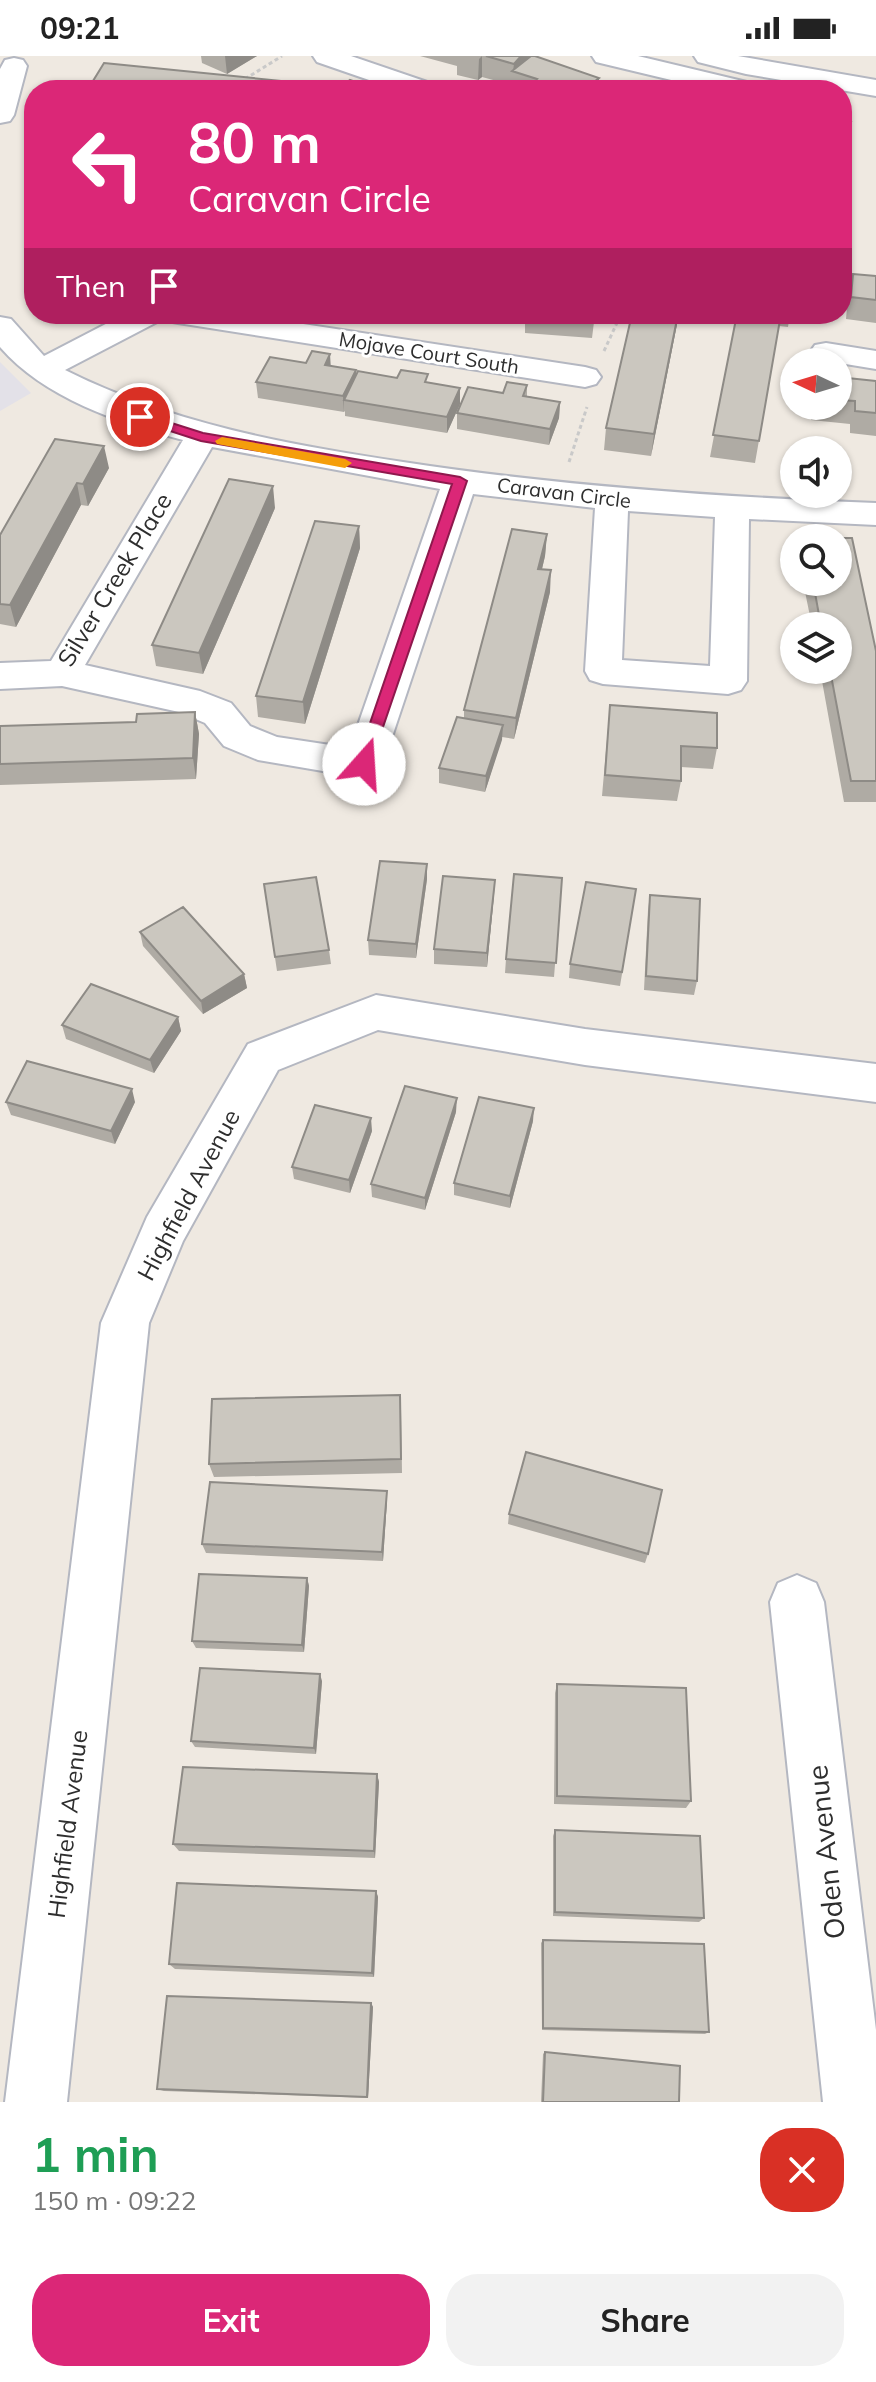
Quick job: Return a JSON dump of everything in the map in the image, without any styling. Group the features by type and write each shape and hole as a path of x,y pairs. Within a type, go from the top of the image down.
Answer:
{"street":[{"path":"326,56 395,80"},
{"path":"605,56 702,80"},
{"path":"707,56 828,80"},
{"path":"808,56 869,87"},
{"path":"0,115 17,63"},
{"path":"646,80 656,69"},
{"path":"41,370 129,324"},
{"name":"Mojave Court South","path":"243,324 585,377"},
{"name":"Caravan Circle","path":"0,326 41,370 129,413 201,437 460,481 612,500 732,510 876,514"},
{"path":"852,356 876,360"},
{"name":"Silver Creek Place","path":"0,676 62,673 201,437"},
{"path":"62,673 187,700 218,713 237,736 272,750 364,764 460,481"},
{"path":"612,500 603,671 728,681 732,510"},
{"name":"Highfield Avenue","path":"36,2102 125,1323 163,1232 263,1057 376,1012 585,1047 876,1083"},
{"name":"Oden Avenue","path":"797,1602 854,2102"}],"path":[{"path":"244,80 282,56"},
{"path":"852,275 865,277"}],"shaded area":[{"path":"0,362 31,393 0,411"}],"building":[{"path":"486,56 521,56 514,64"},
{"path":"535,56 599,78 536,80 512,71"},
{"path":"104,63 272,80 94,80"},
{"path":"853,274 876,276 876,300 852,297"},
{"path":"630,324 676,324 654,434 606,428"},
{"path":"735,324 779,324 759,441 713,435"},
{"path":"312,351 330,354 325,365 356,370 343,396 256,382 270,357 306,363"},
{"path":"401,370 428,374 425,382 460,388 447,417 344,400 358,371 397,378"},
{"path":"852,378 876,381 876,413 855,411 855,401 852,401"},
{"path":"507,382 527,385 523,396 560,402 550,429 457,413 468,387 503,393"},
{"path":"55,439 104,446 83,484 77,483 10,605 0,604 0,535"},
{"path":"229,479 273,486 199,653 152,645"},
{"path":"315,521 359,526 303,702 256,696"},
{"path":"512,529 547,534 538,569 551,570 516,718 464,710"},
{"path":"852,538 876,651 876,781 851,781 833,684 852,684 852,612 818,612 816,596 852,596"},
{"path":"610,705 717,713 717,748 681,746 681,781 605,775"},
{"path":"195,712 193,758 0,764 0,726 136,722 137,714"},
{"path":"457,717 503,725 486,776 439,768"},
{"path":"380,861 427,864 416,944 368,940"},
{"path":"514,874 562,878 556,963 506,959"},
{"path":"443,876 495,880 487,953 434,949"},
{"path":"316,877 329,950 275,957 264,884"},
{"path":"586,882 636,889 622,972 570,964"},
{"path":"650,895 700,899 697,981 646,976"},
{"path":"183,907 244,974 201,1001 140,932"},
{"path":"91,984 178,1017 150,1060 62,1025"},
{"path":"27,1061 132,1089 111,1131 6,1102"},
{"path":"405,1086 457,1098 425,1198 371,1184"},
{"path":"479,1097 534,1108 510,1196 454,1183"},
{"path":"315,1105 371,1118 349,1180 292,1167"},
{"path":"400,1395 401,1459 209,1464 212,1399"},
{"path":"526,1452 662,1490 648,1554 509,1514"},
{"path":"210,1482 387,1491 382,1552 202,1544"},
{"path":"199,1574 307,1578 302,1645 192,1641"},
{"path":"200,1668 320,1674 314,1748 191,1741"},
{"path":"557,1684 686,1688 691,1801 557,1796"},
{"path":"183,1767 377,1774 374,1851 173,1844"},
{"path":"555,1830 700,1836 704,1918 555,1912"},
{"path":"177,1883 376,1891 372,1973 169,1964"},
{"path":"543,1940 704,1944 709,2032 543,2028"},
{"path":"167,1996 371,2003 367,2097 157,2089"},
{"path":"545,2052 680,2066 679,2102 543,2102"}],"slow traffic":[{"path":"222,441 345,463"}],"route":[{"path":"140,417 201,437 460,481 364,764"}]}
